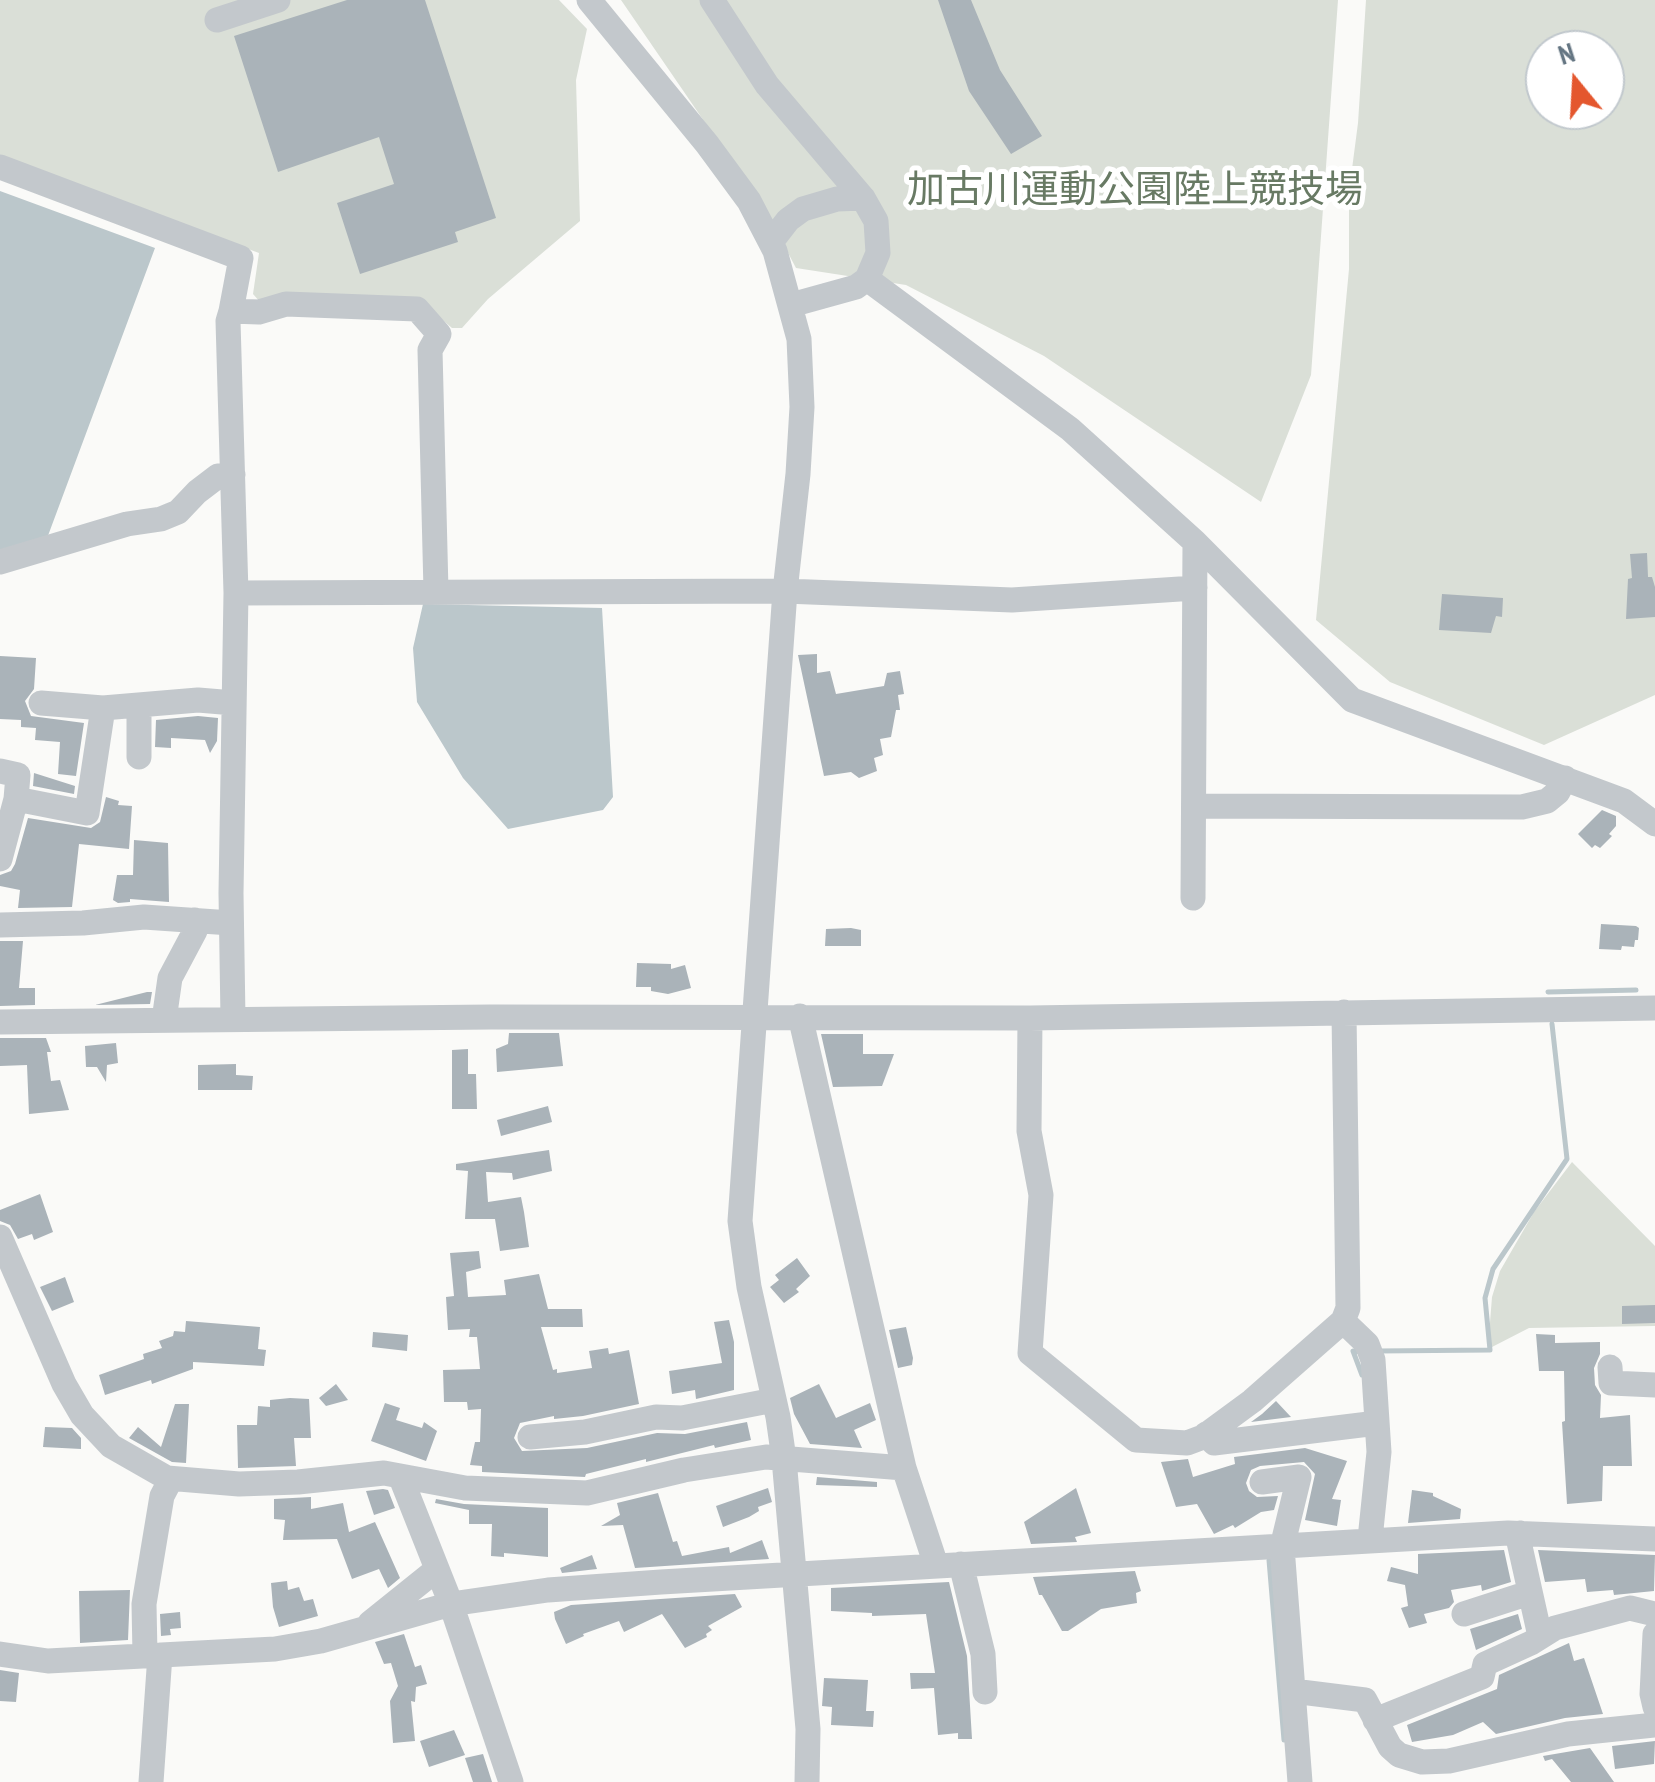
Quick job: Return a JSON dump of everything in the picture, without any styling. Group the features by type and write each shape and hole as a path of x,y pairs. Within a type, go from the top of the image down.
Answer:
{"street":[{"path":"217,20 278,0"},
{"path":"712,0 767,85 863,198 876,221 879,242 876,261 867,279 856,287 790,305"},
{"path":"596,10 708,144 749,201 771,242 799,340 802,407 752,1016 740,1221 749,1286 784,1458 808,1729 807,1782"},
{"path":"0,167 241,258 228,321 236,593 233,1019"},
{"path":"771,242 798,212 837,199 863,198"},
{"path":"867,279 1070,429 1195,542 1352,700 1624,801 1655,824"},
{"path":"232,312 258,312 286,304 417,309 439,334 430,350 436,591"},
{"path":"0,562 178,512 218,476 233,476"},
{"path":"1193,898 1195,542"},
{"path":"236,593 785,592 1012,600 1194,588"},
{"path":"41,703 103,708 198,700 234,703"},
{"path":"139,706 139,757"},
{"path":"16,798 87,814 103,708"},
{"path":"0,771 18,775 0,859"},
{"path":"1194,806 1522,807 1547,801 1558,792 1565,778"},
{"path":"0,925 83,924 144,917 232,923"},
{"path":"164,1020 170,978 195,931 195,920"},
{"path":"0,1022 752,1016 1030,1018 1655,1008"},
{"path":"1030,1018 1030,1131 1041,1195 1030,1352 1136,1440 1187,1443 1252,1400 1343,1321 1348,1308 1344,1012"},
{"path":"800,1016 904,1468 949,1564 983,1654 986,1692"},
{"path":"0,1237 64,1384 82,1415 119,1452 171,1478 239,1484 384,1473 465,1488 586,1494 684,1470 766,1458 904,1468"},
{"path":"1343,1321 1370,1352 1369,1424 1379,1452 1360,1541"},
{"path":"1610,1368 1610,1383 1655,1385"},
{"path":"530,1436 585,1432 656,1417 682,1418 774,1400"},
{"path":"1206,1434 1214,1444 1369,1424"},
{"path":"1262,1482 1299,1477 1282,1547 1300,1782"},
{"path":"150,1782 153,1654 144,1604 162,1496 171,1478"},
{"path":"401,1478 451,1604 511,1782"},
{"path":"1520,1533 1540,1636"},
{"path":"0,1654 48,1661 275,1649 451,1604 548,1590 1520,1533 1655,1539"},
{"path":"367,1627 386,1607 436,1570"},
{"path":"1464,1614 1529,1593"},
{"path":"1375,1720 1482,1676 1485,1664 1580,1619 1630,1608 1655,1614"},
{"path":"1655,1634 1655,1707"},
{"path":"1293,1692 1365,1700 1398,1755 1422,1762 1591,1731 1655,1725"},
{"path":"1591,1731 1605,1755"}],"green space":[{"path":"0,0 559,0 587,29 576,80 580,221 488,299 462,328 452,328 423,303 260,302 253,294 259,253 0,157"},
{"name":"加古川運動公園陸上競技場","path":"621,0 1338,0 1311,375 1261,502 1044,356 906,285 796,268 767,213"},
{"path":"1366,0 1655,0 1655,695 1544,745 1390,682 1316,620 1349,269 1349,192"},
{"path":"1572,1162 1655,1246 1655,1326 1529,1328 1492,1347 1492,1297 1500,1271 1534,1212"}],"shaded area":[{"path":"0,191 155,248 46,541 0,554"},
{"path":"423,604 602,608 613,797 603,810 508,829 463,778 417,702 413,648"}],"building":[{"path":"347,0 425,0 496,218 455,232 458,242 360,274 337,203 394,184 379,137 278,172 234,36"},
{"path":"938,0 971,0 1000,70 1042,136 1011,154 969,91"},
{"path":"1647,553 1648,577 1652,577 1655,587 1655,617 1626,619 1628,579 1632,578 1630,554"},
{"path":"1442,594 1503,598 1502,617 1496,616 1491,633 1439,630"},
{"path":"817,654 817,673 830,671 836,694 884,686 887,673 900,671 904,694 898,695 900,710 896,710 891,737 880,739 883,755 874,758 877,771 859,778 851,772 824,776 798,655"},
{"path":"0,656 36,658 34,689 25,701 31,716 84,723 76,776 58,774 60,742 35,740 36,728 21,727 21,720 0,719"},
{"path":"218,718 217,741 210,753 205,740 171,738 171,748 155,747 156,720"},
{"path":"34,773 75,786 74,794 33,786"},
{"path":"106,797 119,801 118,805 132,806 129,849 79,844 72,907 18,908 20,890 0,886 0,875 11,871 15,864 28,818 91,828 100,822"},
{"path":"1602,810 1616,816 1616,826 1600,848 1592,848 1578,834"},
{"path":"134,840 168,843 169,902 113,900 117,875 133,875"},
{"path":"1601,924 1636,926 1638,940 1634,947 1622,946 1621,950 1599,949"},
{"path":"826,929 861,930 861,946 825,946"},
{"path":"0,941 23,941 19,988 35,988 35,1005 0,1006"},
{"path":"637,963 671,964 671,969 685,965 691,988 668,994 651,991 651,987 636,987"},
{"path":"152,992 150,1004 95,1005"},
{"path":"509,1033 559,1033 563,1066 497,1072 496,1049 508,1044"},
{"path":"821,1034 863,1034 863,1054 894,1054 882,1086 833,1087"},
{"path":"0,1038 46,1038 51,1052 47,1052 51,1081 60,1080 69,1110 29,1114 27,1065 0,1066"},
{"path":"116,1043 118,1063 107,1065 106,1082 97,1067 86,1067 85,1046"},
{"path":"468,1049 468,1074 476,1074 477,1109 452,1109 452,1050"},
{"path":"236,1064 236,1075 253,1076 252,1090 198,1090 198,1065"},
{"path":"548,1106 552,1122 501,1136 497,1120"},
{"path":"549,1150 552,1171 513,1180 512,1173 486,1172 488,1202 521,1197 524,1212 529,1247 500,1251 495,1219 465,1219 468,1171 456,1170 456,1164"},
{"path":"40,1194 53,1232 34,1240 32,1234 18,1239 10,1225 0,1221 0,1210"},
{"path":"479,1251 481,1268 466,1272 468,1297 506,1295 504,1280 539,1274 548,1309 582,1309 583,1327 541,1327 557,1373 592,1368 589,1351 608,1348 609,1354 629,1350 639,1404 583,1416 554,1416 520,1423 514,1438 522,1451 587,1448 657,1433 685,1434 747,1422 751,1440 646,1459 585,1477 482,1472 482,1466 470,1465 475,1442 480,1442 481,1409 468,1410 467,1402 444,1402 443,1370 480,1369 477,1337 469,1337 470,1329 448,1330 446,1297 454,1296 450,1253"},
{"path":"797,1258 810,1276 796,1289 799,1292 784,1303 770,1287 779,1280 775,1275"},
{"path":"65,1277 74,1302 52,1311 40,1287"},
{"path":"1655,1305 1655,1323 1622,1324 1622,1306"},
{"path":"729,1320 734,1342 734,1390 696,1399 695,1390 672,1394 669,1371 722,1363 714,1322"},
{"path":"186,1321 260,1327 258,1349 266,1350 264,1366 193,1362 193,1369 105,1395 99,1375 144,1359 143,1354 162,1348 159,1341 173,1336 174,1331 185,1332"},
{"path":"906,1327 912,1365 898,1368 889,1330"},
{"path":"373,1332 408,1335 407,1351 372,1347"},
{"path":"1536,1334 1555,1335 1555,1343 1600,1342 1594,1368 1595,1385 1601,1395 1600,1418 1630,1415 1632,1466 1603,1466 1602,1501 1567,1504 1562,1422 1564,1371 1539,1371"},
{"path":"336,1384 348,1400 326,1406 319,1398"},
{"path":"819,1384 836,1418 870,1403 876,1420 854,1430 862,1448 810,1444 790,1398"},
{"path":"309,1399 311,1438 294,1438 296,1466 238,1468 237,1425 257,1425 258,1406 270,1407 270,1400"},
{"path":"1276,1401 1291,1417 1251,1422 1262,1414"},
{"path":"385,1403 400,1408 396,1420 422,1428 424,1422 437,1431 426,1461 371,1441"},
{"path":"175,1404 189,1404 186,1463 172,1462 129,1438 138,1427 161,1447"},
{"path":"45,1427 72,1428 81,1438 81,1449 43,1447"},
{"path":"1305,1448 1347,1461 1332,1499 1341,1500 1337,1526 1305,1520 1315,1474 1304,1462 1251,1470 1246,1483 1249,1491 1257,1497 1278,1496 1274,1510 1214,1534 1197,1504 1176,1507 1161,1462 1188,1459 1193,1477 1235,1464 1234,1457"},
{"path":"817,1477 877,1482 877,1487 816,1485"},
{"path":"768,1488 772,1502 723,1527 716,1506"},
{"path":"1076,1488 1091,1533 1075,1537 1077,1542 1031,1544 1024,1522"},
{"path":"388,1490 395,1508 374,1515 366,1491"},
{"path":"1412,1490 1433,1493 1461,1509 1460,1519 1408,1523"},
{"path":"658,1493 673,1542 677,1541 682,1556 729,1547 730,1553 762,1540 769,1559 635,1568 623,1525 601,1526 620,1515 617,1503"},
{"path":"311,1497 311,1509 343,1503 349,1532 375,1522 400,1578 388,1588 379,1569 352,1579 337,1539 283,1540 285,1520 274,1519 274,1499"},
{"path":"436,1499 548,1508 548,1557 504,1553 504,1557 491,1556 492,1524 469,1524 469,1510 435,1503"},
{"path":"1504,1550 1511,1582 1482,1591 1481,1585 1451,1590 1454,1602 1449,1608 1424,1614 1427,1623 1409,1628 1401,1608 1408,1606 1405,1585 1387,1581 1391,1567 1418,1574 1418,1554"},
{"path":"1538,1550 1655,1555 1654,1591 1614,1595 1613,1590 1587,1592 1585,1579 1545,1582"},
{"path":"592,1555 597,1569 562,1573 560,1568"},
{"path":"1135,1571 1141,1591 1136,1593 1137,1603 1101,1609 1068,1631 1062,1631 1039,1595 1033,1577"},
{"path":"287,1581 288,1590 299,1587 304,1601 313,1599 318,1616 279,1627 271,1583"},
{"path":"949,1582 967,1656 972,1739 958,1739 958,1733 938,1735 934,1688 911,1689 910,1673 935,1673 926,1614 872,1616 831,1611 831,1588"},
{"path":"130,1590 128,1640 80,1643 79,1591"},
{"path":"735,1594 742,1607 708,1626 712,1630 707,1637 685,1648 662,1614 624,1632 619,1621 566,1644 554,1612 571,1605"},
{"path":"180,1612 181,1628 170,1629 171,1635 161,1636 160,1614"},
{"path":"1518,1614 1522,1629 1476,1650 1470,1629"},
{"path":"404,1634 415,1667 421,1665 427,1684 416,1687 415,1702 411,1701 415,1741 393,1743 390,1701 398,1686 391,1663 384,1664 375,1642"},
{"path":"1569,1643 1574,1661 1584,1658 1603,1714 1565,1718 1496,1734 1483,1722 1453,1735 1412,1742 1407,1725 1497,1689 1499,1675"},
{"path":"0,1670 19,1673 16,1702 0,1701"},
{"path":"824,1678 868,1680 866,1711 874,1711 873,1727 831,1725 832,1707 822,1706"},
{"path":"454,1730 465,1755 429,1767 420,1741"},
{"path":"1655,1741 1654,1764 1615,1769 1612,1746"},
{"path":"1590,1748 1614,1782 1571,1782 1552,1759 1545,1761 1543,1756"},
{"path":"483,1754 492,1782 473,1782 465,1758"}],"waterway":[{"path":"1548,992 1636,990"},
{"path":"1378,1351 1490,1350 1485,1298 1493,1269 1567,1159 1552,1024"},
{"path":"1362,1352 1353,1351 1362,1375"},
{"path":"1273,1559 1269,1560 1284,1740"}]}
